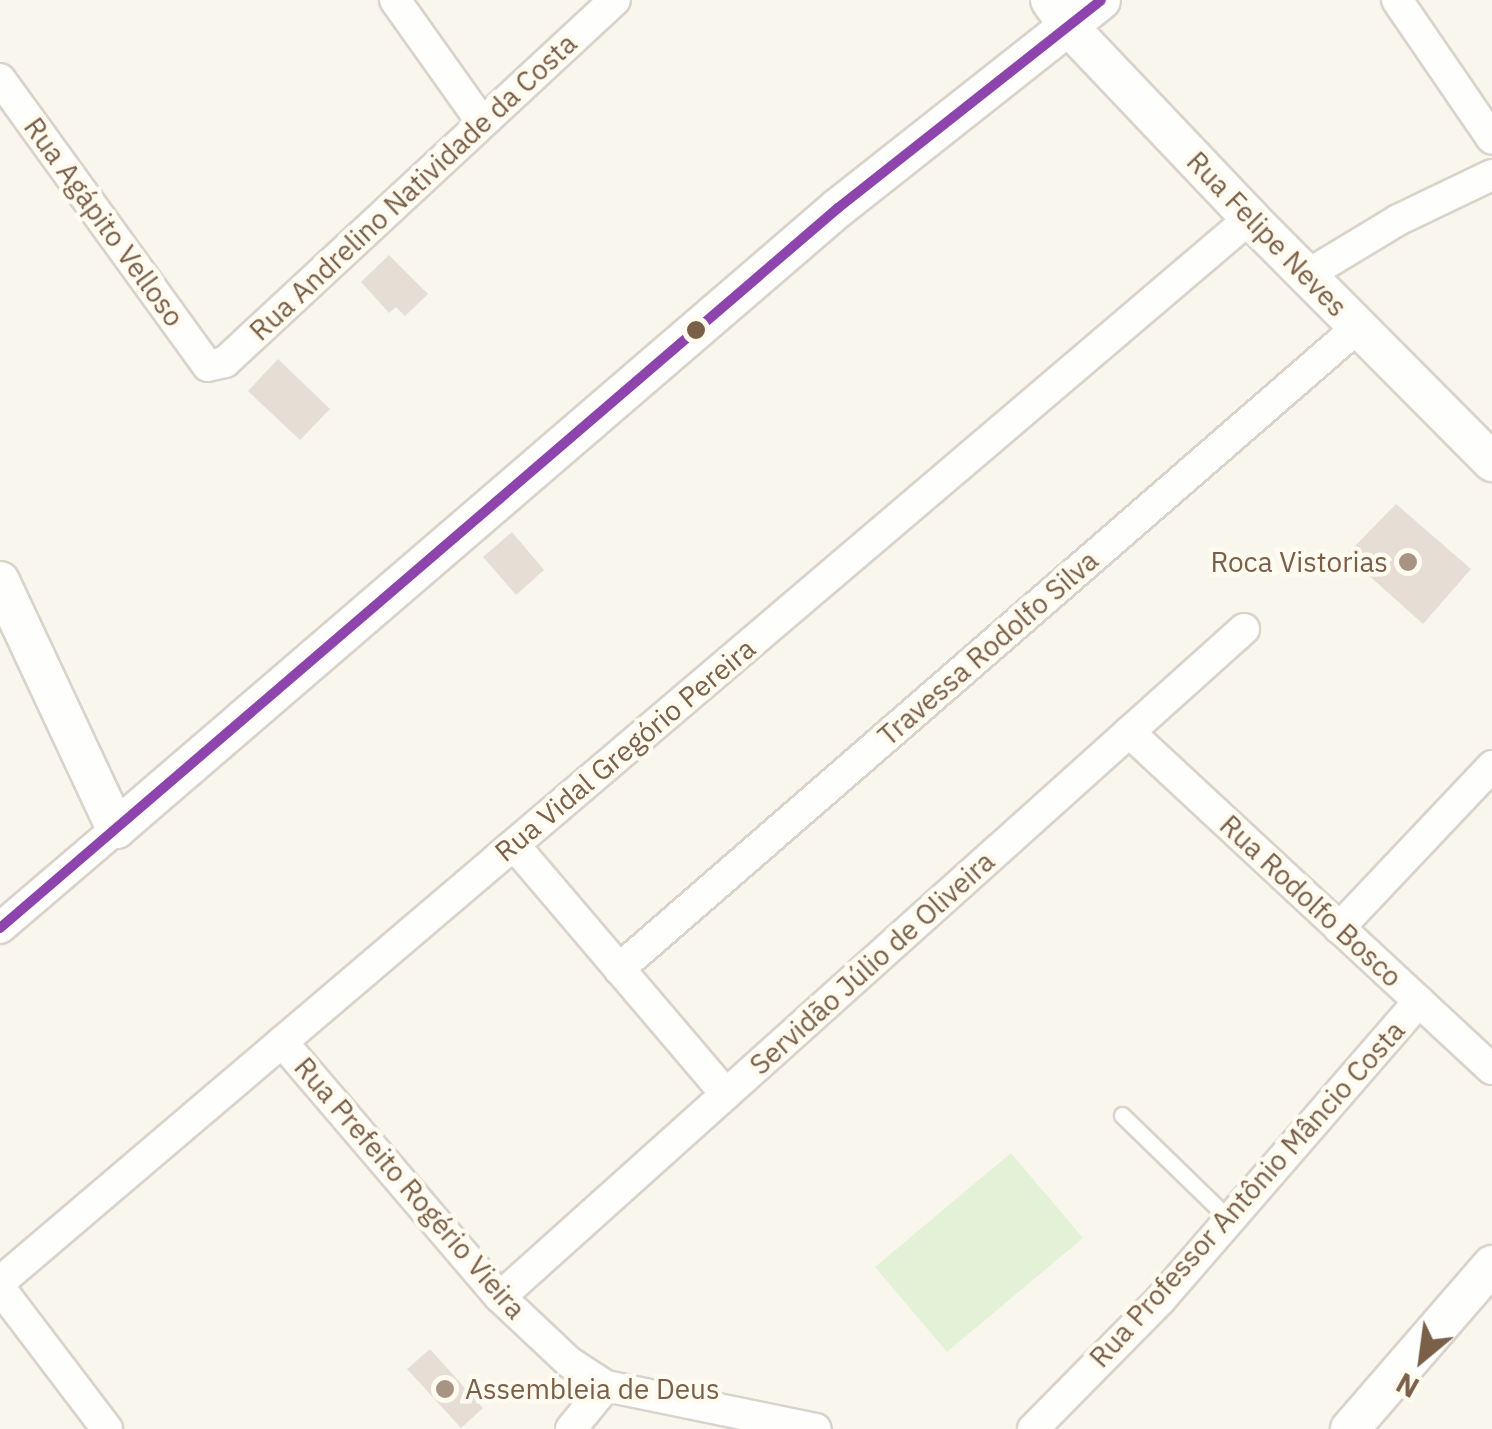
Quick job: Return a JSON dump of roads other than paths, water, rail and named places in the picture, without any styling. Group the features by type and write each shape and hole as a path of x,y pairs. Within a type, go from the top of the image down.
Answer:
{"street":[{"path":"395,0 481,121"},
{"name":"Rua Andrelino Natividade da Costa","path":"208,366 226,362 614,0"},
{"path":"0,928 1060,13 1101,0"},
{"path":"1397,0 1492,139"},
{"name":"Rua Felipe Neves","path":"1060,13 1250,218 1492,462"},
{"name":"Rua Agápito Velloso","path":"0,79 208,366"},
{"path":"1307,275 1398,220 1492,176"},
{"name":"Rua Vidal Gregório Pereira","path":"0,1285 1250,218"},
{"name":"Travessa Rodolfo Silva","path":"618,969 1358,327"},
{"path":"4,603 116,829"},
{"name":"Servidão Júlio de Oliveira","path":"500,1297 1244,628"},
{"name":"Rua Rodolfo Bosco","path":"1129,732 1492,1069"},
{"path":"1340,928 1492,766"},
{"path":"514,844 726,1094"},
{"name":"Rua Professor Antônio Mâncio Costa","path":"1033,1429 1160,1298 1419,1001"},
{"name":"Rua Prefeito Rogério Vieira","path":"282,1042 500,1297 569,1362 606,1386 816,1429"},
{"path":"1350,1429 1492,1265"},
{"path":"0,1285 107,1429"},
{"path":"571,1429 606,1386"}],"lane":[{"path":"1122,1115 1228,1218"}],"place":[{"name":"Roca Vistorias","path":"1408,562"},
{"name":"Assembleia de Deus","path":"445,1389"}]}
